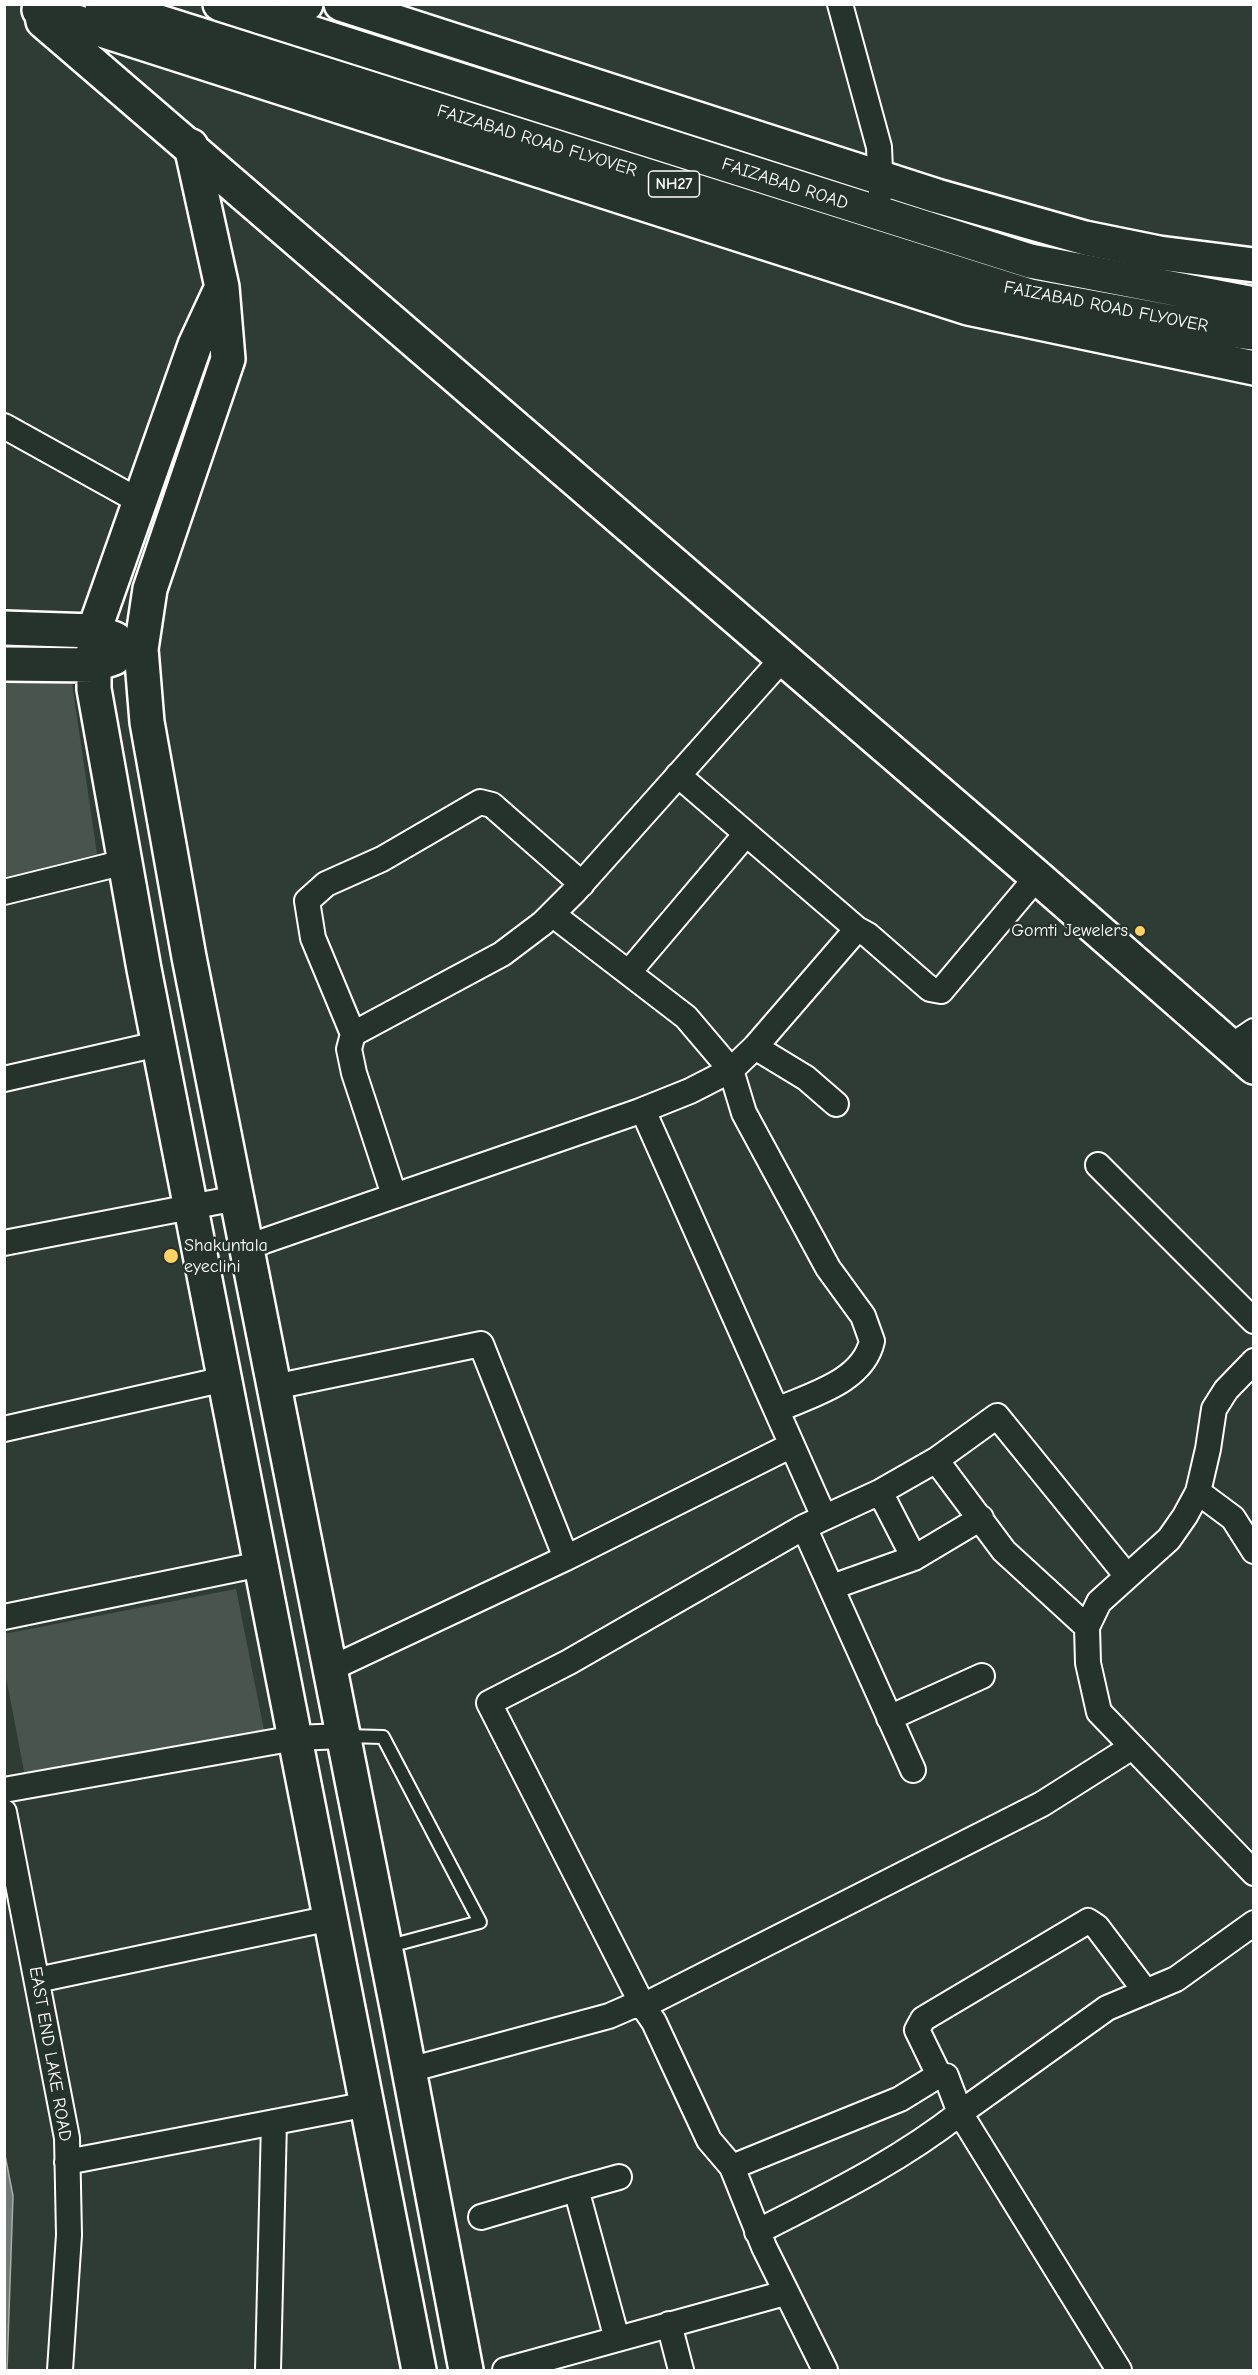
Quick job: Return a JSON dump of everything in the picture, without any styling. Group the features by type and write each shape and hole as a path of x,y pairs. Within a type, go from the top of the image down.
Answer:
{"main road":[{"name":"FAIZABAD ROAD FLYOVER","path":"102,4 1030,296 1194,326 1254,333"},
{"name":"FAIZABAD ROAD","path":"220,4 1030,261 1254,304"},
{"path":"261,17 306,4"},
{"path":"341,4 881,178 1085,238 1159,253 1254,265"},
{"path":"32,8 43,21 1037,876 1246,1048"},
{"path":"32,8 968,308 1254,368"},
{"path":"191,146 222,287 228,360 150,589 141,649 147,722 189,957 466,2370"},
{"path":"222,287 195,345 94,631 94,689 158,1044 419,2370"},
{"path":"4,628 94,631 141,649"},
{"path":"4,664 94,665 141,649"}],"street":[{"path":"840,4 879,147 881,214"},
{"path":"4,426 139,501"},
{"path":"353,1034 502,954 552,914 582,884 783,658"},
{"path":"678,775 930,989 941,991 1037,876"},
{"path":"394,1195 354,1073 349,1049 353,1034 313,939 307,901 326,884 382,859 480,802 492,805 582,884"},
{"path":"629,972 746,834"},
{"path":"4,892 124,862"},
{"path":"552,914 686,1017 731,1070 744,1113 828,1268 863,1316 872,1341 861,1364 839,1382 777,1410"},
{"path":"247,1247 640,1111 690,1091 731,1070 755,1047 857,929"},
{"path":"4,1079 158,1044"},
{"path":"755,1047 806,1078 836,1104"},
{"path":"640,1111 648,1122 792,1445 832,1587 913,1770"},
{"path":"1098,1165 1254,1321"},
{"path":"4,1243 237,1198"},
{"path":"274,1387 481,1344 566,1558"},
{"path":"1254,1361 1226,1390 1214,1409 1198,1492 1169,1539 1099,1602 1087,1627 1088,1664 1099,1712 1254,1873"},
{"path":"4,1429 225,1379"},
{"path":"825,2370 785,2293 757,2232 732,2167 709,2140 644,2006 489,1703 569,1662 814,1522 880,1492 936,1460 997,1416 1127,1576"},
{"path":"330,1669 566,1558 792,1445"},
{"path":"936,1460 1004,1551 1087,1627"},
{"path":"880,1492 914,1558"},
{"path":"1198,1492 1233,1518 1254,1551"},
{"path":"832,1587 914,1558 981,1518"},
{"path":"4,1617 261,1564"},
{"path":"889,1718 982,1676"},
{"path":"4,1790 296,1738 343,1736"},
{"path":"409,2070 609,2016 632,2006 644,2006 1042,1804 1132,1747"},
{"name":"EAST END LAKE ROAD","path":"4,1812 67,2138 69,2235 60,2370"},
{"path":"37,1980 331,1918"},
{"path":"939,2075 917,2030 923,2019 1088,1921 1096,1927 1146,1992"},
{"path":"757,2232 848,2185 930,2137 1107,2008 1176,1979 1254,1923"},
{"path":"732,2167 879,2109 939,2075 946,2076 960,2114 1119,2370"},
{"path":"67,2162 368,2104"},
{"path":"268,2370 274,2122"},
{"path":"481,2217 619,2177"},
{"path":"576,2189 617,2339"},
{"path":"505,2370 785,2293"},
{"path":"669,2324 681,2370"}],"lane":[{"path":"343,1736 383,1737 480,1922 385,1948"}],"shaded area":[{"path":"5,682 72,683 97,854 5,878"},
{"path":"236,1589 264,1730 25,1776 5,1672 4,1634"},
{"path":"4,2150 13,2196 7,2370 4,2370"}],"place":[{"name":"Gomti Jewelers","path":"1140,931"},
{"name":"Shakuntala eyeclini","path":"171,1256"}]}
